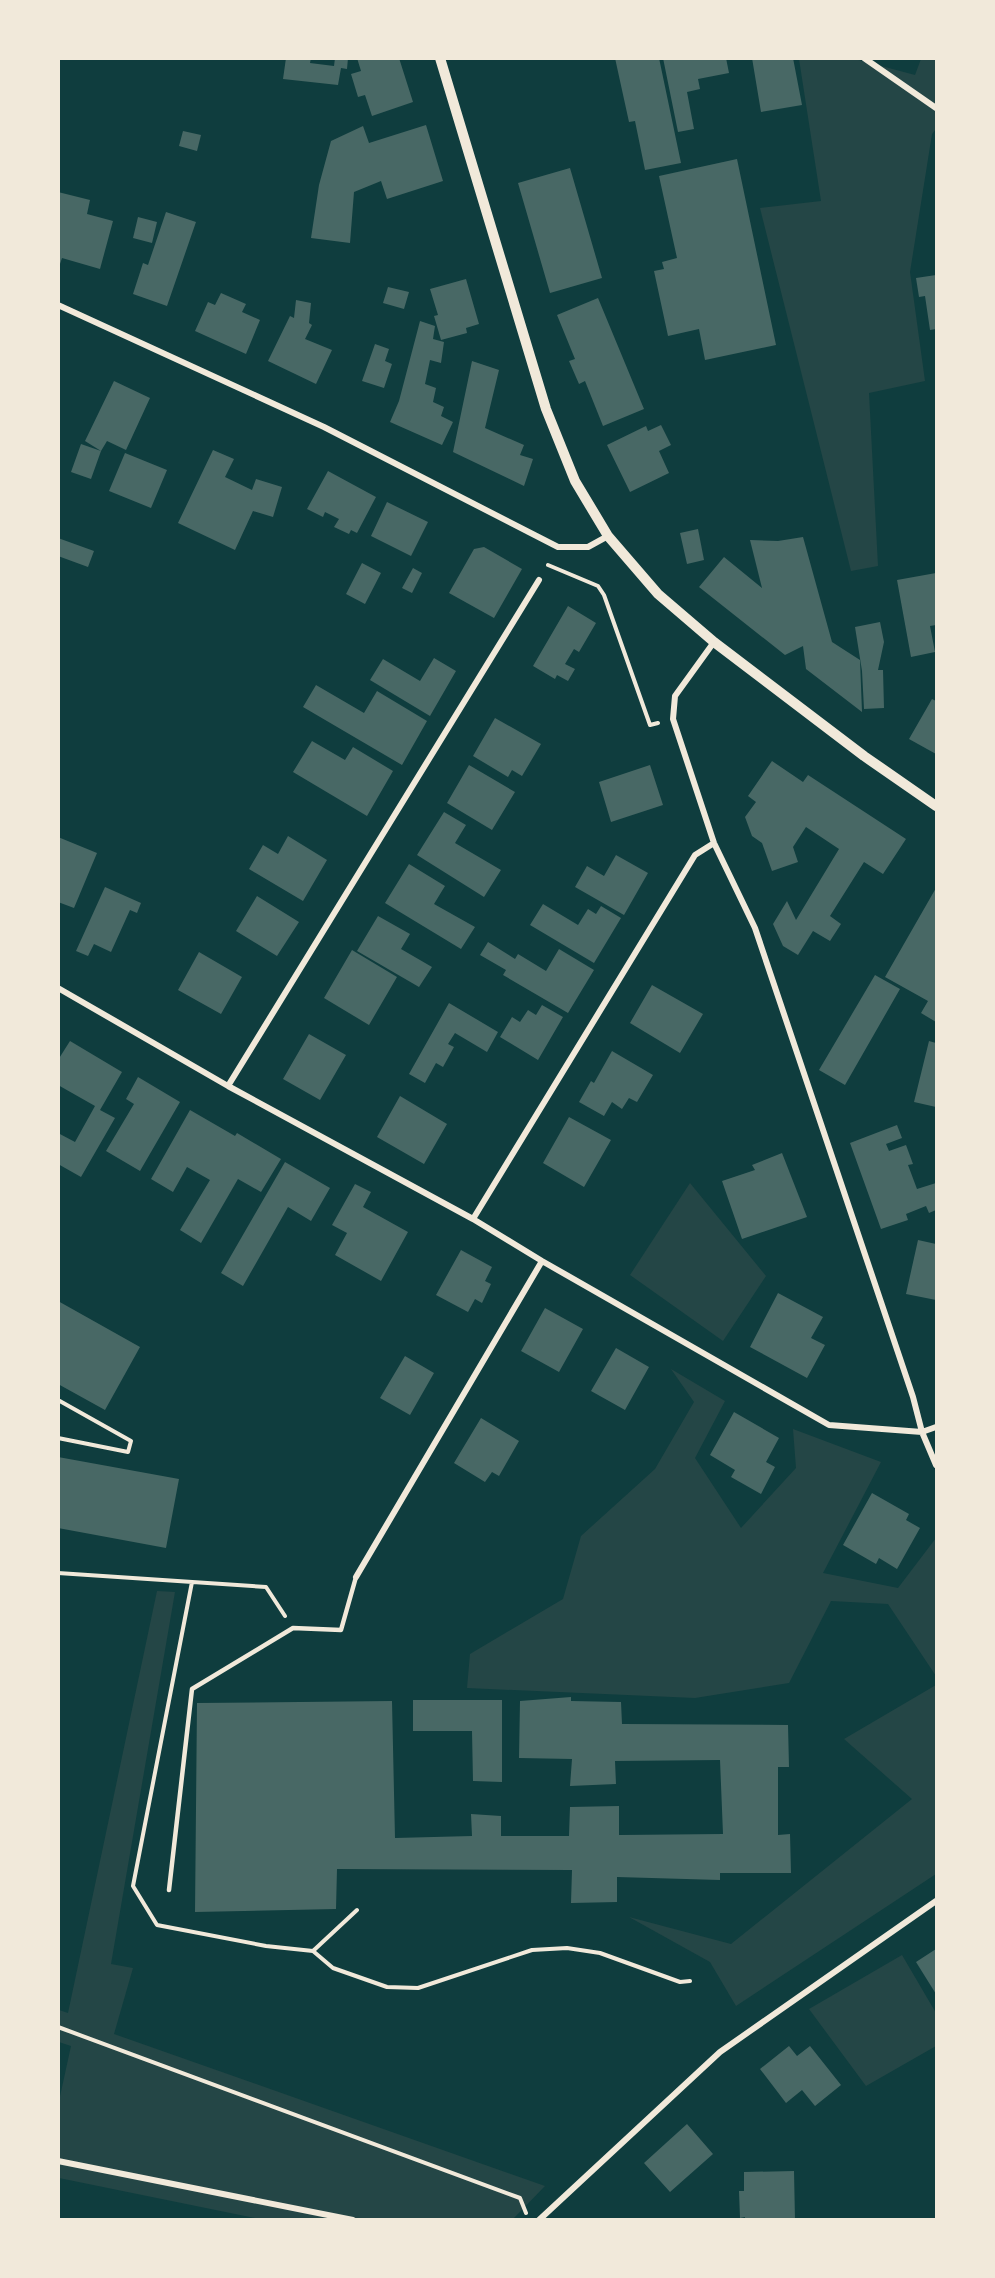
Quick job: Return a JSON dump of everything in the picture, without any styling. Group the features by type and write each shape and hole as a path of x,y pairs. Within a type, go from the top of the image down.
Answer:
{"street":[{"path":"440,58 546,409 575,481 608,536 658,594 714,642 864,756 936,806"},
{"path":"864,58 936,108"},
{"path":"58,305 324,427 558,547 588,547 608,536"},
{"path":"228,1086 539,580"},
{"path":"714,642 675,696 673,720 714,843 755,928 913,1397 922,1432 936,1465"},
{"path":"473,1219 695,855 714,843"},
{"path":"58,988 228,1086 473,1219 829,1425 922,1432 936,1427"},
{"path":"356,1577 542,1261"},
{"path":"539,2220 720,2052 936,1901"},
{"path":"58,2161 353,2220"}],"lane":[{"path":"169,1890 192,1689 293,1628 341,1630 356,1577"}],"path":[{"path":"548,565 598,586 604,595 650,725 673,720"},
{"path":"58,1400 131,1441 128,1452 58,1438"},
{"path":"58,1573 266,1587 293,1628"},
{"path":"192,1582 133,1886 157,1924 266,1947 313,1951 333,1968 387,1987 418,1988 532,1950 567,1948 600,1953 680,1982 690,1981"},
{"path":"313,1951 357,1911"},
{"path":"58,2027 520,2198 528,2220"}],"shaded area":[{"path":"799,59 855,59 915,75 921,59 936,59 936,129 932,134 910,272 925,381 869,393 878,566 851,571 760,208 821,201"},
{"path":"690,1183 766,1276 723,1341 630,1275"},
{"path":"671,1369 725,1401 695,1458 741,1528 796,1468 793,1429 881,1462 823,1573 898,1588 936,1538 936,1676 888,1604 831,1601 789,1683 695,1698 467,1688 470,1654 563,1599 581,1536 655,1469 694,1402"},
{"path":"157,1591 175,1592 111,1964 133,1968 114,2034 545,2186 513,2219 264,2220 59,2178 59,2101 71,2046 59,2042 59,2010 68,2013"},
{"path":"936,1685 936,1874 736,2006 710,1962 629,1917 731,1944 912,1799 844,1739"},
{"path":"902,1955 936,2013 936,2046 866,2086 809,2009"}],"building":[{"path":"286,58 311,58 310,63 334,66 335,58 348,58 347,69 341,68 338,85 283,79"},
{"path":"357,58 399,58 413,102 372,116 365,95 358,97 351,74 361,71"},
{"path":"615,58 659,58 681,163 645,170 635,121 629,122"},
{"path":"663,58 726,58 729,73 698,79 700,89 687,92 694,129 678,132"},
{"path":"752,58 793,58 802,105 761,112"},
{"path":"426,125 443,181 387,199 381,181 354,192 350,243 311,238 319,185 331,141 363,126 369,143"},
{"path":"183,131 201,135 197,151 179,146"},
{"path":"737,159 776,345 705,360 699,329 668,336 654,271 664,269 662,262 677,258 659,176"},
{"path":"570,168 602,278 550,293 518,183"},
{"path":"58,192 90,200 87,214 113,221 100,269 62,258 58,270"},
{"path":"166,212 196,222 167,306 133,294 143,263 148,265"},
{"path":"138,217 157,222 152,243 133,238"},
{"path":"936,275 936,329 930,330 925,296 919,297 916,278"},
{"path":"466,279 479,324 466,328 467,333 441,340 434,316 438,315 430,289"},
{"path":"388,287 409,292 404,309 383,303"},
{"path":"221,293 246,304 242,312 260,320 246,354 195,331 208,302 215,305"},
{"path":"598,298 644,409 603,426 585,381 579,384 569,361 575,359 557,315"},
{"path":"296,300 311,303 309,323 312,325 305,339 332,350 316,384 268,361 290,316 294,318"},
{"path":"420,321 435,326 433,339 444,342 441,363 430,360 425,384 436,388 433,402 444,407 441,416 453,422 442,445 390,422 399,401"},
{"path":"375,344 389,349 385,361 392,364 384,388 362,381"},
{"path":"472,361 499,370 485,428 524,445 520,455 533,459 524,486 453,452"},
{"path":"114,381 150,398 126,450 107,441 101,451 85,441"},
{"path":"661,425 671,445 659,451 669,473 630,492 607,445 646,426 648,431"},
{"path":"81,444 101,451 91,479 71,472"},
{"path":"213,450 234,459 225,477 252,490 256,479 282,487 273,517 253,511 235,550 178,523"},
{"path":"125,453 167,470 151,508 109,491"},
{"path":"328,471 376,497 357,533 351,530 349,534 334,527 339,519 325,512 323,517 307,509"},
{"path":"387,502 428,522 411,556 371,536"},
{"path":"698,529 704,560 687,564 680,533"},
{"path":"803,537 832,642 860,660 862,712 806,669 803,646 785,655 699,587 724,557 762,588 750,540 778,541"},
{"path":"58,538 94,551 88,567 58,556"},
{"path":"484,547 522,569 494,618 449,593 474,549"},
{"path":"362,563 381,573 365,604 346,594"},
{"path":"413,568 422,573 412,593 402,588"},
{"path":"936,573 936,625 930,626 935,652 911,657 897,580"},
{"path":"568,606 596,623 579,652 574,649 565,664 575,669 568,681 557,675 555,679 533,666"},
{"path":"880,622 884,642 878,670 883,670 884,708 864,709 862,671 855,627"},
{"path":"434,658 456,671 430,716 370,680 383,659 420,681"},
{"path":"316,685 364,713 377,691 427,721 402,765 303,707"},
{"path":"932,699 936,701 936,754 909,739"},
{"path":"495,718 541,744 522,776 512,770 508,777 473,756"},
{"path":"312,741 345,760 353,747 393,771 367,816 293,772"},
{"path":"772,761 803,782 808,775 906,839 883,874 864,862 830,916 841,924 830,941 813,931 798,955 783,946 773,924 787,901 796,920 839,849 806,827 793,847 798,862 772,871 762,843 752,836 745,817 756,802 748,796"},
{"path":"469,765 515,792 492,830 447,803"},
{"path":"650,765 663,805 611,822 599,782"},
{"path":"444,812 466,825 455,843 501,870 484,897 417,855"},
{"path":"288,836 327,860 303,901 249,869 263,845 278,854"},
{"path":"58,837 97,853 74,908 58,902"},
{"path":"616,855 648,873 624,915 575,887 587,866 604,876"},
{"path":"409,864 445,886 434,904 475,927 461,949 385,903"},
{"path":"105,887 141,903 137,913 130,910 111,952 94,944 88,956 76,951"},
{"path":"936,888 936,1022 921,1013 928,1001 885,977"},
{"path":"257,896 299,922 277,956 236,931"},
{"path":"543,904 578,925 588,909 596,914 601,906 621,918 594,963 530,925"},
{"path":"378,916 410,934 401,949 432,967 419,987 357,951"},
{"path":"488,942 515,959 518,954 546,971 559,949 594,970 568,1013 503,975 506,970 480,955"},
{"path":"352,950 397,977 369,1025 324,998"},
{"path":"199,952 242,977 221,1014 178,990"},
{"path":"875,975 900,989 845,1085 819,1070"},
{"path":"652,985 703,1014 680,1053 630,1023"},
{"path":"449,1003 498,1032 487,1052 455,1033 448,1044 454,1047 443,1067 436,1063 425,1083 409,1074"},
{"path":"542,1005 563,1017 538,1060 500,1037 512,1017 520,1022 528,1010 536,1015"},
{"path":"309,1034 346,1055 320,1100 283,1079"},
{"path":"70,1041 122,1072 100,1110 115,1118 81,1177 58,1164 58,1133 75,1142 95,1106 58,1085 58,1060"},
{"path":"929,1041 936,1043 936,1107 914,1102"},
{"path":"612,1051 653,1075 637,1102 629,1098 622,1109 612,1102 604,1116 579,1102 591,1081 594,1083"},
{"path":"138,1077 180,1102 140,1171 106,1151 134,1104 126,1099"},
{"path":"400,1096 447,1124 424,1164 377,1137"},
{"path":"190,1110 235,1136 237,1133 281,1159 261,1192 238,1179 201,1243 180,1230 210,1180 187,1167 173,1192 151,1179"},
{"path":"569,1117 611,1140 584,1187 543,1163"},
{"path":"897,1125 902,1138 886,1144 889,1151 906,1145 913,1164 908,1165 917,1189 936,1183 936,1210 929,1213 926,1206 906,1214 908,1220 881,1229 850,1143"},
{"path":"782,1153 807,1217 742,1239 722,1181 755,1170 752,1165"},
{"path":"285,1162 330,1188 311,1221 288,1207 243,1286 221,1273"},
{"path":"355,1184 371,1192 363,1207 408,1232 381,1281 335,1255 347,1233 332,1225"},
{"path":"918,1240 936,1244 936,1300 906,1294"},
{"path":"461,1250 492,1267 485,1281 491,1284 482,1303 475,1299 468,1312 436,1295"},
{"path":"778,1293 823,1317 811,1338 825,1345 807,1378 750,1347"},
{"path":"58,1301 140,1347 105,1410 58,1384"},
{"path":"545,1308 583,1329 559,1372 521,1351"},
{"path":"616,1348 649,1367 625,1410 591,1391"},
{"path":"405,1356 434,1373 410,1415 380,1398"},
{"path":"734,1412 779,1438 766,1462 775,1467 761,1494 731,1477 735,1470 710,1455"},
{"path":"481,1418 519,1441 499,1476 492,1472 485,1482 454,1463"},
{"path":"58,1457 179,1479 166,1548 58,1528"},
{"path":"872,1493 909,1514 906,1520 920,1528 897,1569 879,1558 876,1564 843,1545"},
{"path":"571,1697 571,1701 621,1702 622,1724 788,1725 789,1767 778,1767 778,1835 790,1834 791,1873 720,1873 720,1880 617,1877 617,1902 571,1903 572,1870 337,1869 336,1909 195,1912 197,1703 392,1701 395,1838 472,1836 471,1814 501,1816 501,1836 569,1836 570,1807 619,1806 619,1835 723,1834 720,1760 615,1761 616,1784 570,1786 572,1759 519,1758 520,1701"},
{"path":"413,1700 502,1700 502,1782 473,1781 472,1731 413,1731"},
{"path":"936,1949 936,1994 916,1962"},
{"path":"789,2046 797,2056 810,2046 841,2085 815,2106 802,2090 786,2103 760,2069"},
{"path":"687,2124 713,2154 670,2192 644,2163"},
{"path":"794,2171 795,2220 745,2220 745,2217 740,2218 739,2191 744,2191 744,2172"}]}
